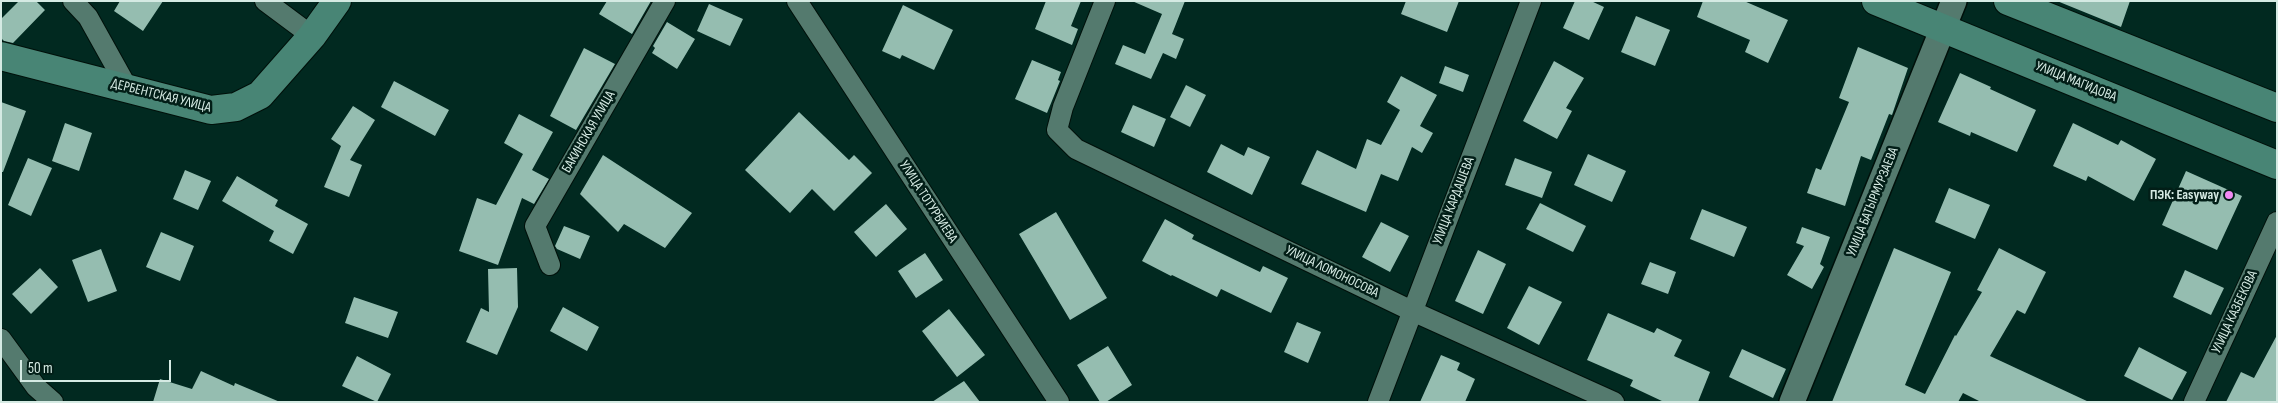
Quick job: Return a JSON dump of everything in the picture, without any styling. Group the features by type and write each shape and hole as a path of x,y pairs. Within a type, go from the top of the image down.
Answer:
{"main road":[{"name":"ДЕРБЕНТСКАЯ УЛИЦА","path":"1,56 211,110 236,107 260,95 312,36 337,1"},
{"name":"УЛИЦА МАГИДОВА","path":"1876,1 1944,27 2277,165"},
{"path":"2008,1 2277,108"}],"street":[{"path":"73,1 88,17 127,87"},
{"path":"265,1 312,36"},
{"name":"БАКИНСКАЯ УЛИЦА","path":"550,265 535,226 665,1"},
{"name":"УЛИЦА ТОТУРБИЕВА","path":"797,1 1059,402"},
{"name":"УЛИЦА ЛОМОНОСОВА","path":"1106,1 1063,107 1057,130 1076,149 1412,310 1614,402"},
{"name":"УЛИЦА КАРДАШЕВА","path":"1378,402 1531,1"},
{"name":"УЛИЦА БАТЫРМУРЗАЕВА","path":"1792,402 1954,1"},
{"name":"УЛИЦА КАЗБЕКОВА","path":"2194,402 2277,222"},
{"path":"1,339 36,386 53,402"}],"building":[{"path":"19,1 36,1 45,10 13,43 4,41 1,38 1,19"},
{"path":"120,1 163,1 143,31 114,11"},
{"path":"607,1 651,1 632,34 599,14"},
{"path":"1046,1 1081,1 1071,26 1078,29 1072,45 1035,29"},
{"path":"1132,1 1185,1 1172,34 1184,39 1176,59 1163,53 1151,79 1115,64 1123,45 1145,54 1162,14"},
{"path":"1406,1 1459,1 1447,32 1401,14"},
{"path":"1575,1 1591,1 1604,7 1589,40 1563,28"},
{"path":"1703,1 1744,1 1788,20 1768,63 1745,52 1750,40 1697,17"},
{"path":"2057,1 2130,1 2121,27"},
{"path":"709,4 743,19 730,46 697,31"},
{"path":"903,5 953,30 934,70 902,55 900,59 882,51"},
{"path":"1636,16 1670,30 1655,66 1621,52"},
{"path":"667,22 695,39 677,69 652,53 655,48 653,46"},
{"path":"1858,47 1908,68 1892,115 1889,114 1871,160 1861,156 1845,206 1807,193 1816,168 1821,170 1849,102 1839,98"},
{"path":"584,48 615,64 576,130 550,116"},
{"path":"1032,60 1061,72 1058,80 1060,81 1047,113 1015,99"},
{"path":"1554,61 1584,78 1566,108 1572,111 1557,139 1523,121"},
{"path":"1445,66 1469,75 1463,92 1439,83"},
{"path":"1960,73 2036,110 2017,152 1971,132 1970,136 1938,122"},
{"path":"1401,76 1437,95 1420,126 1433,133 1422,153 1412,147 1398,181 1381,174 1366,212 1301,184 1317,150 1356,169 1367,139 1381,145 1400,110 1387,102"},
{"path":"394,81 449,110 435,136 381,107"},
{"path":"1186,85 1206,95 1190,127 1170,117"},
{"path":"1,102 26,111 3,172 1,172"},
{"path":"1133,105 1166,119 1154,147 1121,132"},
{"path":"353,106 375,120 350,160 362,165 349,197 324,187 341,146 331,139"},
{"path":"799,112 849,160 854,155 872,173 834,211 812,189 790,213 745,170"},
{"path":"519,114 553,132 532,170 549,179 534,204 522,198 498,265 459,251 477,198 496,205 523,154 504,143"},
{"path":"65,123 92,133 79,171 52,161"},
{"path":"2073,123 2118,145 2121,140 2156,159 2134,201 2088,176 2086,181 2053,166"},
{"path":"1221,144 1244,156 1248,147 1270,157 1252,195 1207,172"},
{"path":"1588,154 1626,171 1612,202 1574,185"},
{"path":"603,155 692,213 665,248 624,224 618,232 580,194"},
{"path":"28,158 52,168 31,216 8,205"},
{"path":"1515,158 1552,172 1542,198 1505,185"},
{"path":"185,170 211,181 198,210 173,199"},
{"path":"2186,171 2242,196 2217,250 2162,225"},
{"path":"237,176 278,200 275,206 308,224 293,254 269,241 274,231 222,201"},
{"path":"1949,188 1990,205 1975,239 1935,222"},
{"path":"1540,203 1586,226 1573,252 1526,229"},
{"path":"886,204 907,229 876,257 854,232"},
{"path":"1702,209 1747,227 1734,257 1690,239"},
{"path":"1056,212 1107,298 1070,320 1019,234"},
{"path":"1165,219 1194,235 1192,239 1260,272 1263,266 1288,278 1271,313 1221,289 1217,297 1142,261"},
{"path":"1381,222 1409,236 1390,272 1362,257"},
{"path":"564,226 590,236 580,259 557,249 555,246"},
{"path":"1802,227 1830,237 1820,264 1824,267 1812,289 1787,275 1804,246 1796,243"},
{"path":"161,232 194,246 180,281 146,267"},
{"path":"1894,248 1951,272 1905,385 1925,394 1955,335 1982,292 1977,290 1999,248 2046,272 2025,314 2017,310 1990,356 2089,402 1981,402 1963,393 1958,402 1832,402"},
{"path":"101,249 117,291 88,302 72,260"},
{"path":"1478,250 1506,264 1483,314 1455,301"},
{"path":"925,253 943,280 916,298 898,271"},
{"path":"1650,262 1676,272 1668,294 1641,284"},
{"path":"40,268 58,287 31,314 12,294"},
{"path":"517,268 518,307 497,355 466,342 481,308 489,312 488,269"},
{"path":"2185,270 2224,288 2211,315 2173,297"},
{"path":"1529,286 1562,302 1539,345 1507,328"},
{"path":"354,297 398,312 388,338 345,323"},
{"path":"563,307 599,327 587,351 550,331"},
{"path":"949,309 985,355 957,377 922,331"},
{"path":"1608,313 1654,333 1657,328 1682,340 1674,356 1710,372 1698,402 1664,402 1630,386 1633,380 1587,360"},
{"path":"1297,322 1321,332 1308,363 1284,352"},
{"path":"2277,335 2277,402 2226,402 2241,372 2254,378"},
{"path":"1108,346 1132,385 1106,402 1100,402 1077,365"},
{"path":"2139,347 2187,372 2172,400 2124,376"},
{"path":"1742,349 1786,369 1773,398 1729,377"},
{"path":"1441,355 1460,363 1457,370 1475,379 1465,402 1420,402"},
{"path":"357,356 391,374 377,402 342,386"},
{"path":"201,371 234,386 235,383 280,402 153,402 160,379 192,389"},
{"path":"964,381 980,402 932,402"}],"place":[{"name":"ПЭК: Easyway","path":"2229,195"}]}
